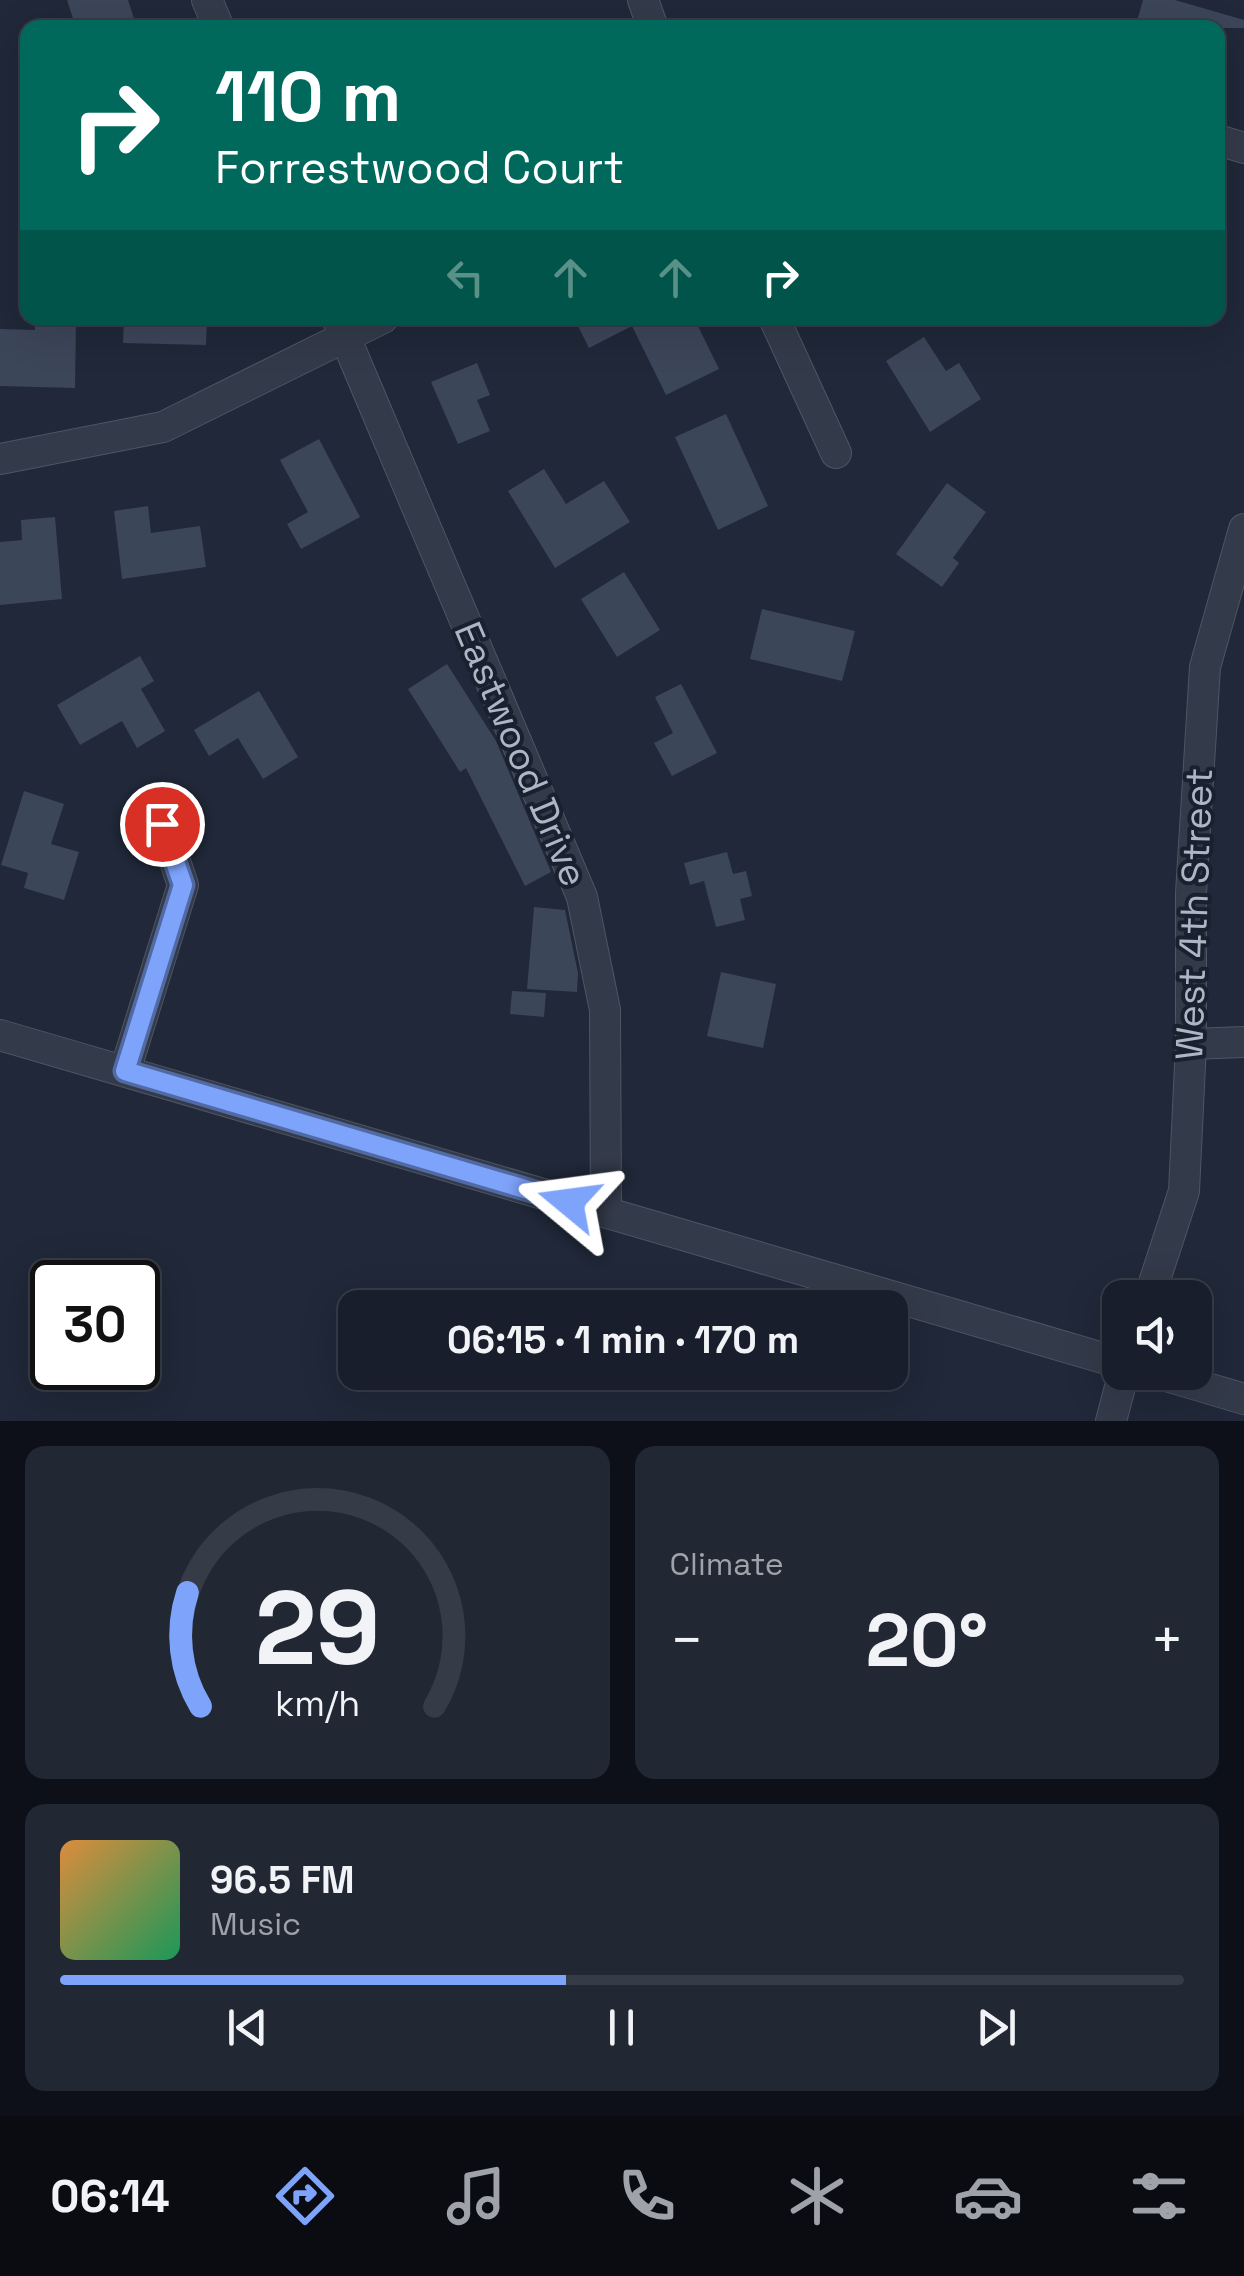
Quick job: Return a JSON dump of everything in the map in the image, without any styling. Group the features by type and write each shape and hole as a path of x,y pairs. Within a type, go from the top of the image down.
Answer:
{"street":[{"path":"777,325 836,454"},
{"path":"0,459 163,427 341,327"},
{"name":"Eastwood Drive","path":"341,327 582,897 605,1010 606,1213"},
{"name":"West 4th Street","path":"1154,1280 1184,1191 1190,1044 1190,892 1205,667 1244,529"},
{"path":"125,1071 183,885 162,824"},
{"path":"0,1035 1102,1358"},
{"path":"1190,1044 1244,1042"},
{"path":"1111,1421 1119,1390"},
{"path":"1212,1390 1244,1399"}],"building":[{"path":"67,0 128,0 134,20 73,20"},
{"path":"1143,0 1175,0 1244,20 1244,28 1225,28 1225,20 1137,20"},
{"path":"35,325 76,325 75,388 0,386 0,329 35,330"},
{"path":"124,325 207,325 206,345 123,343"},
{"path":"578,325 697,325 719,369 666,395 632,326 589,348"},
{"path":"924,337 946,371 959,363 981,399 930,432 886,361"},
{"path":"477,363 490,395 477,400 490,431 458,444 431,382"},
{"path":"726,414 768,506 718,530 675,437"},
{"path":"319,439 360,517 301,549 287,524 308,512 280,460"},
{"path":"544,469 566,504 604,481 630,522 555,568 508,491"},
{"path":"947,483 986,512 953,558 959,563 942,587 896,554"},
{"path":"148,506 151,533 200,526 206,567 122,579 114,511"},
{"path":"55,517 62,599 0,605 0,542 22,540 21,520"},
{"path":"624,572 660,630 617,657 581,599"},
{"path":"762,609 855,631 842,681 750,659"},
{"path":"140,656 154,681 141,689 165,731 137,748 122,721 80,745 57,705"},
{"path":"447,664 496,741 551,872 525,886 466,768 460,772 408,689"},
{"path":"681,684 717,753 672,776 654,743 673,733 655,697"},
{"path":"259,691 298,757 263,779 238,738 209,756 194,730"},
{"path":"24,791 64,804 51,844 79,852 64,900 24,888 28,873 1,865"},
{"path":"727,852 733,874 746,871 752,896 740,899 745,920 716,927 704,881 690,885 684,863"},
{"path":"534,907 565,910 578,973 577,992 527,989"},
{"path":"721,972 776,984 763,1048 707,1036"},
{"path":"512,991 546,993 544,1017 510,1014"}],"route":[{"path":"162,824 183,885 125,1071 569,1202"}]}
